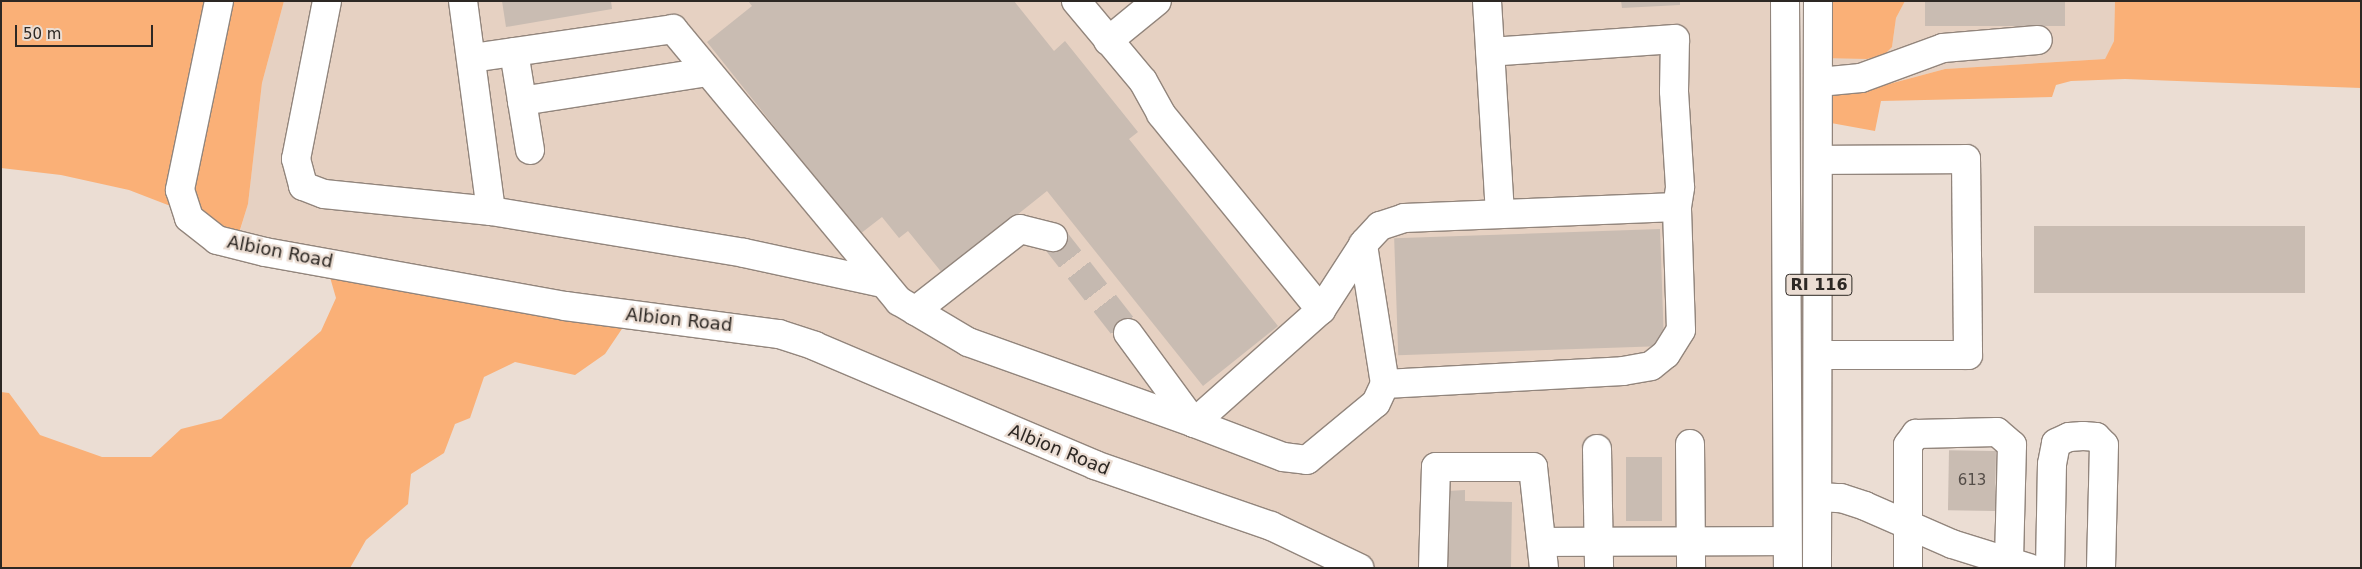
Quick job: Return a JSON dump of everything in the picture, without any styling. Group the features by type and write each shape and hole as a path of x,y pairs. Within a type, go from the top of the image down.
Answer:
{"street":[{"name":"Albion Road","path":"219,1 180,190 190,218 218,240 240,247 565,306 778,334 814,346 1095,465 1271,526 1359,568"},
{"path":"327,1 296,159 303,186 324,194 491,211 744,253 884,283"},
{"path":"464,1 491,211"},
{"path":"1076,1 1108,41 1144,81 1161,114 1321,310"},
{"path":"1108,41 1157,1"},
{"path":"1487,1 1500,214"},
{"name":"RI 116","path":"1785,1 1788,568"},
{"name":"RI 116","path":"1817,568 1819,498 1818,1"},
{"path":"472,58 673,30 899,301 968,342 1283,457 1307,460 1376,403 1386,384 1363,245"},
{"path":"1386,384 1623,371 1652,366 1666,354 1681,330 1677,207 1680,187 1674,91 1674,39 1490,52"},
{"path":"1819,82 1861,78 1943,48 2038,40"},
{"path":"514,52 530,150"},
{"path":"522,101 707,72"},
{"path":"1819,160 1966,159 1968,356 1819,354"},
{"path":"1194,424 1321,310 1363,245 1380,226 1404,218 1677,207"},
{"path":"915,311 1020,229 1053,237"},
{"path":"1128,333 1194,424"},
{"path":"1819,498 1841,498 1908,526 2019,565 2012,445 1996,432 1916,434 1908,445 1908,526 1908,568"},
{"path":"2050,568 2052,464 2056,442 2069,437 2083,436 2096,437 2104,446 2101,568"},
{"path":"1690,444 1691,554"},
{"path":"1597,449 1598,555"},
{"path":"1433,568 1436,467 1533,467 1543,555 1691,554 1787,541"}],"shaded area":[{"path":"1,1 284,1 262,83 248,204 239,233 242,245 186,212 129,190 61,175 1,168"},
{"path":"284,1 1789,1 1795,568 1364,568 897,381 693,320 239,234 248,204 262,83"},
{"path":"1822,1 1905,1 1896,18 1892,47 1884,55 1867,59 1823,58"},
{"path":"1905,1 2115,1 2114,41 2105,59 1945,69 1863,91 1823,89 1823,58 1892,47 1896,18"},
{"path":"2115,1 2361,1 2361,88 2125,79 2071,81 2056,85 2052,97 1881,101 1875,131 1831,123 1823,89 1863,91 1945,69 2105,59 2114,41"},
{"path":"325,260 632,314 605,354 575,375 515,362 484,377 470,418 455,424 444,453 411,474 408,504 366,540 350,568 1,568 1,392 9,393 40,435 102,457 151,457 181,429 221,419 321,331 336,298"}],"building":[{"path":"502,1 611,1 612,9 506,27"},
{"path":"748,1 1014,1 1054,51 1065,41 1138,132 1129,139 1278,326 1203,386 1047,191 943,274 908,231 899,238 882,217 860,234 707,42 752,6"},
{"path":"1621,1 1680,1 1680,5 1622,8"},
{"path":"1925,1 2065,1 2065,26 1925,26"},
{"path":"2034,226 2305,226 2305,293 2034,293"},
{"path":"1660,229 1664,346 1398,355 1394,238"},
{"path":"1949,450 1996,451 1995,511 1948,510"},
{"path":"1626,457 1662,457 1662,521 1626,521"},
{"path":"1465,490 1465,501 1512,502 1511,568 1447,568 1448,491"}],"tunnel":[{"path":"1053,237 1128,333"}]}
